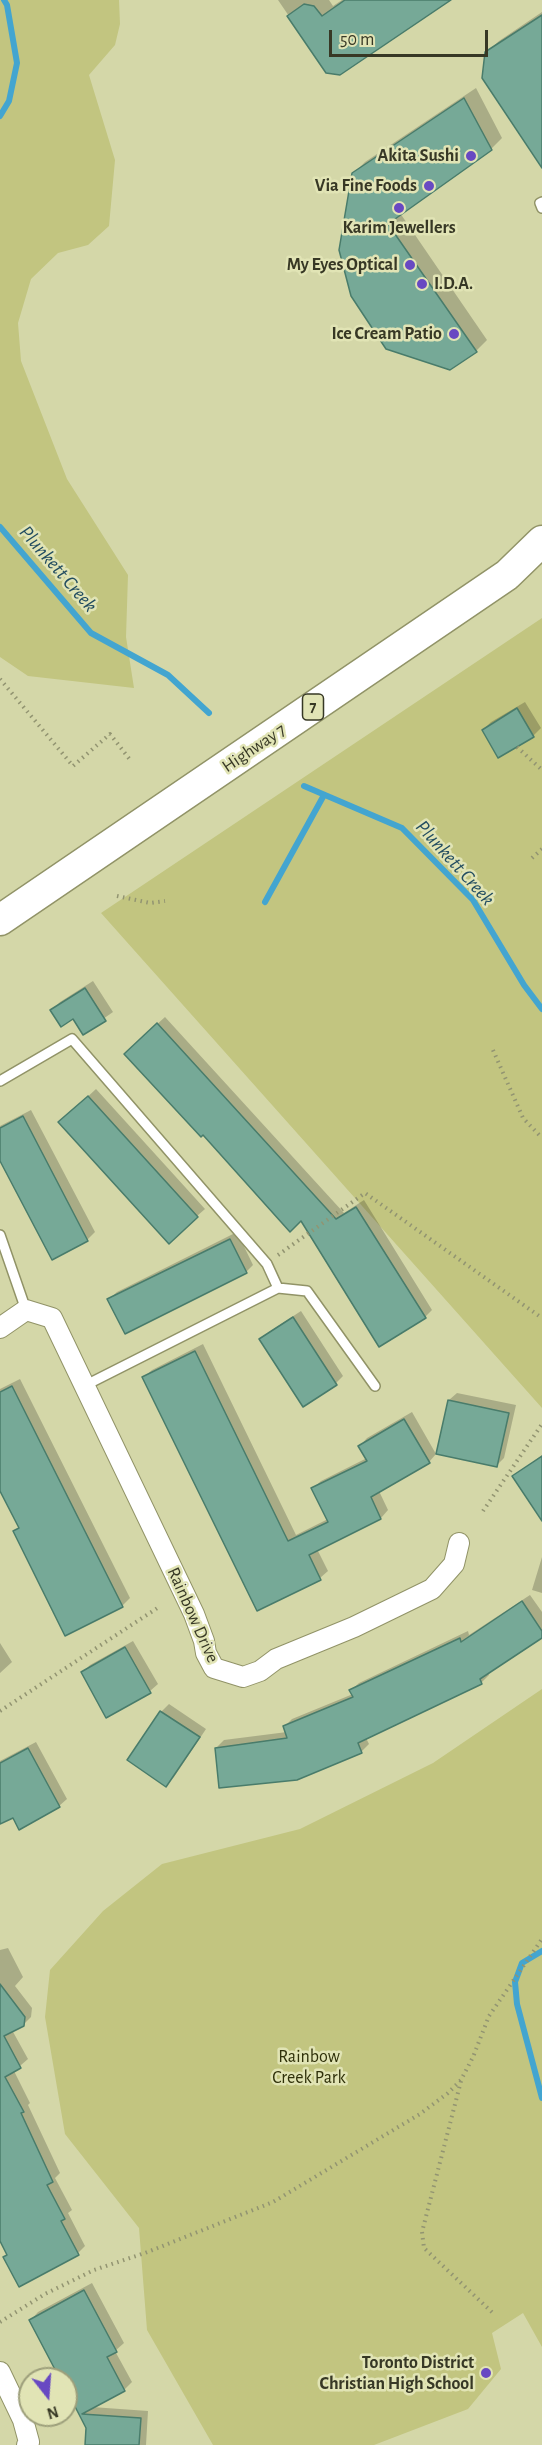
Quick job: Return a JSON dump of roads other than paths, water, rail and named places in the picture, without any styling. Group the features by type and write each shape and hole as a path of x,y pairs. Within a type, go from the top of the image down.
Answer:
{"main road":[{"name":"Highway 7","path":"0,920 507,575 542,541"},
{"name":"Highway 7","path":"507,575 542,563"}],"street":[{"path":"0,1328 26,1310"},
{"name":"Rainbow Drive","path":"26,1310 52,1318 194,1614 206,1653 214,1668 243,1677 260,1671 276,1659 354,1627 432,1589 454,1564 459,1543"},
{"path":"0,2372 23,2420 29,2442 27,2445"}],"lane":[{"path":"542,202 540,203 542,208"},
{"path":"0,1081 72,1039 267,1264 278,1288"},
{"path":"0,1234 26,1310"},
{"path":"84,1386 278,1288 307,1291 375,1386"}],"waterway":[{"name":"Plunkett Creek","path":"0,116 9,101 17,63 7,5 4,0"},
{"name":"Plunkett Creek","path":"0,527 91,633 168,675 209,713"},
{"name":"Plunkett Creek","path":"304,786 402,828 473,900 524,985 542,1009"},
{"path":"265,902 324,795"},
{"path":"542,1951 522,1963 515,1982 517,2004 542,2098"}],"place":[{"name":"Akita Sushi","path":"471,156"},
{"name":"Via Fine Foods","path":"429,186"},
{"name":"Karim Jewellers","path":"399,208"},
{"name":"My Eyes Optical","path":"410,265"},
{"name":"I.D.A.","path":"422,284"},
{"name":"Ice Cream Patio","path":"454,334"},
{"name":"Toronto District Christian High School","path":"486,2373"}],"park label":[{"name":"Rainbow Creek Park","path":"309,2067"}]}
